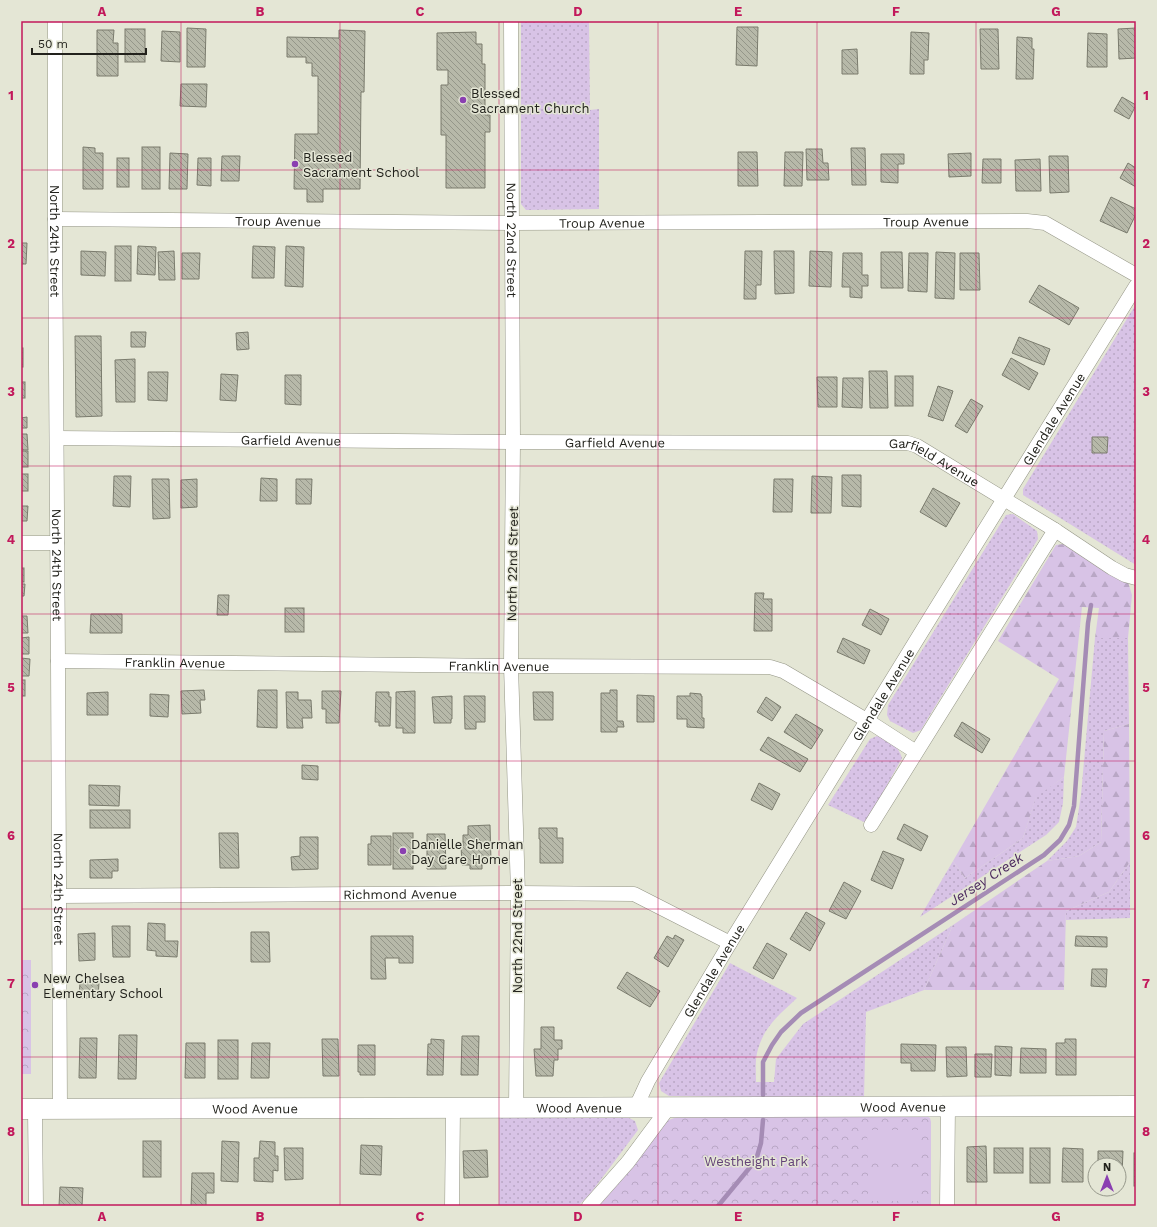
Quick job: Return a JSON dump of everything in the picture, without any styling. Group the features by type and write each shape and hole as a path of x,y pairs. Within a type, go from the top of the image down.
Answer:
{"street":[{"name":"North 24th Street","path":"55,21 60,1109"},
{"name":"North 22nd Street","path":"511,21 513,442 511,666 518,893 516,1108"},
{"name":"Troup Avenue","path":"55,219 512,222 1027,221 1044,223 1136,275"},
{"name":"Glendale Avenue","path":"636,1107 648,1081 730,943 1136,286"},
{"name":"Garfield Avenue","path":"57,438 513,442 908,443 917,446 1055,530 1112,568 1136,578"},
{"path":"871,825 1055,530"},
{"path":"21,543 57,543"},
{"name":"Franklin Avenue","path":"58,661 770,667 783,670 916,752"},
{"name":"Richmond Avenue","path":"58,896 518,893 634,894 730,943"},
{"path":"947,1206 948,1106"},
{"name":"Wood Avenue","path":"28,1109 1136,1106"},
{"path":"589,1206 628,1162 668,1107"},
{"path":"452,1206 453,1108"},
{"path":"28,1109 36,1206"}],"green space":[{"path":"521,21 589,21 590,110 599,109 599,209 526,210 521,204"},
{"path":"1136,304 1136,565 1023,495 1023,489"},
{"path":"1013,514 1037,531 1038,539 921,730 913,733 890,721 887,715 888,705 1006,515"},
{"path":"1063,544 1128,582 1132,595 1128,638 1095,638 1099,608 1082,607 1064,777 1036,797 1023,838 965,878 953,861 1059,679 998,641 1056,545"},
{"path":"1095,638 1128,638 1129,724 1104,731 1101,842 1079,856 1047,861 1067,841 1076,827 1081,795"},
{"path":"1129,724 1130,862 1109,892 1066,911 1064,990 924,990 953,925 1047,861 1079,856 1101,842 1104,731"},
{"path":"877,736 892,744 898,750 902,758 866,823 828,805 870,739"},
{"path":"1064,777 1063,803 1059,822 1046,835 920,917 953,861 965,878 1023,838 1036,796"},
{"path":"1130,862 1130,918 1066,920 1066,911 1109,892"},
{"path":"953,925 924,990 866,1012 864,1098 669,1096 661,1091 659,1083 730,963 797,998 772,1022 763,1036 757,1053 756,1082 774,1082 776,1059 803,1024"},
{"path":"21,960 31,960 31,1074 21,1074"},
{"name":"Westheight Park","path":"925,1115 930,1118 931,1122 931,1206 599,1206 636,1162 666,1121 677,1117"},
{"path":"627,1117 635,1121 638,1130 590,1194 578,1206 499,1206 499,1118"},
{"path":"867,1130 920,1130 920,1163 868,1163"},
{"path":"868,1168 921,1168 921,1201 868,1201"}],"building":[{"path":"737,27 758,27 757,66 736,65"},
{"path":"187,28 206,29 205,67 187,67"},
{"path":"1136,28 1136,58 1119,59 1118,29"},
{"path":"125,29 145,29 145,62 125,62"},
{"path":"980,29 998,29 999,69 981,69"},
{"path":"97,30 114,30 113,43 118,43 118,76 97,76"},
{"path":"339,30 365,31 364,92 361,92 360,189 323,189 323,202 307,202 307,189 294,189 295,134 318,134 318,76 312,76 312,63 306,63 306,57 287,57 287,37 339,38"},
{"path":"162,31 180,32 180,62 161,61"},
{"name":"Blessed Sacrament Church","path":"476,32 476,44 482,44 482,64 485,64 485,115 490,115 490,132 485,132 485,188 446,188 446,135 441,135 441,85 448,85 448,70 437,70 437,33"},
{"path":"911,32 929,33 928,60 924,60 924,74 910,74"},
{"path":"1088,33 1107,34 1107,67 1087,67"},
{"path":"1017,37 1032,38 1032,49 1034,49 1033,79 1016,79"},
{"path":"857,49 858,74 842,74 842,50"},
{"path":"181,84 207,84 206,107 180,106"},
{"path":"1122,97 1136,105 1129,119 1114,111"},
{"path":"83,147 95,148 95,153 103,153 103,189 83,189"},
{"path":"142,147 160,147 160,189 142,189"},
{"path":"851,148 865,148 866,185 852,185"},
{"path":"806,149 822,149 823,163 828,163 829,180 807,180"},
{"path":"738,152 757,152 758,186 738,186"},
{"path":"785,152 803,152 802,186 784,186"},
{"path":"170,153 188,154 187,189 169,189"},
{"path":"971,153 971,176 949,177 948,154"},
{"path":"881,154 904,154 904,164 898,164 898,183 881,182"},
{"path":"222,156 240,156 239,181 221,181"},
{"path":"1049,156 1068,156 1069,192 1050,193"},
{"path":"117,158 129,158 129,187 117,187"},
{"path":"198,158 211,158 211,186 197,185"},
{"path":"983,159 1001,159 1001,183 982,183"},
{"path":"1040,159 1041,191 1016,191 1015,160"},
{"path":"1128,163 1136,168 1136,187 1120,178"},
{"path":"1111,197 1136,209 1136,214 1127,233 1100,221"},
{"path":"21,243 27,243 26,264 21,264"},
{"path":"115,246 131,246 131,281 115,281"},
{"path":"138,246 156,247 155,275 137,274"},
{"path":"253,246 275,247 274,278 252,278"},
{"path":"286,246 304,247 303,287 285,286"},
{"path":"81,251 106,252 105,276 81,275"},
{"path":"174,251 175,280 159,280 158,252"},
{"path":"745,251 762,251 761,285 756,285 756,299 744,299"},
{"path":"774,251 794,251 794,293 775,294"},
{"path":"810,251 832,252 831,287 809,286"},
{"path":"881,252 902,252 903,288 881,288"},
{"path":"936,252 955,253 954,299 935,298"},
{"path":"182,253 200,253 199,279 182,279"},
{"path":"843,253 862,253 862,275 868,275 868,286 862,286 862,298 850,297 850,287 842,287"},
{"path":"909,253 928,253 927,292 908,291"},
{"path":"960,253 979,253 980,290 960,290"},
{"path":"1039,285 1079,308 1069,325 1029,302"},
{"path":"131,332 146,332 145,347 131,347"},
{"path":"248,332 249,349 237,350 236,333"},
{"path":"75,336 101,336 102,416 76,417"},
{"path":"1019,337 1050,349 1044,365 1012,353"},
{"path":"21,348 23,348 23,367 21,367"},
{"path":"1011,358 1038,373 1029,390 1002,375"},
{"path":"135,359 135,402 116,402 115,360"},
{"path":"869,371 887,371 888,408 870,408"},
{"path":"148,372 168,372 167,401 148,400"},
{"path":"221,374 238,375 236,401 220,400"},
{"path":"285,375 301,375 301,405 285,404"},
{"path":"895,376 913,376 913,406 895,406"},
{"path":"817,377 837,377 837,407 818,407"},
{"path":"843,378 863,378 862,408 842,407"},
{"path":"21,382 25,382 25,398 21,398"},
{"path":"938,386 953,391 943,421 928,416"},
{"path":"971,399 983,406 967,433 955,426"},
{"path":"27,417 27,428 21,428 21,418"},
{"path":"21,434 27,434 28,450 21,450"},
{"path":"1092,437 1108,437 1107,453 1092,453"},
{"path":"21,451 28,451 28,467 21,467"},
{"path":"21,474 28,474 28,491 21,491"},
{"path":"842,475 861,475 861,507 842,506"},
{"path":"114,476 131,476 130,507 113,506"},
{"path":"812,476 832,477 831,513 811,513"},
{"path":"261,478 277,479 277,501 260,501"},
{"path":"152,479 169,479 170,518 153,519"},
{"path":"197,479 197,507 181,508 181,480"},
{"path":"296,479 312,479 311,504 296,504"},
{"path":"774,479 793,479 792,512 773,512"},
{"path":"933,488 960,503 946,527 920,512"},
{"path":"21,506 28,506 27,521 21,521"},
{"path":"21,568 24,568 24,582 21,582"},
{"path":"21,584 25,584 24,596 21,596"},
{"path":"755,593 764,593 763,599 772,599 772,631 754,631"},
{"path":"218,595 229,595 228,615 217,615"},
{"path":"285,608 304,608 304,632 285,632"},
{"path":"870,609 889,619 881,635 862,625"},
{"path":"91,614 122,614 122,633 90,633"},
{"path":"21,616 27,616 28,633 21,633"},
{"path":"29,637 29,654 21,654 21,638"},
{"path":"843,638 870,650 864,664 837,652"},
{"path":"21,658 30,659 29,676 21,676"},
{"path":"21,680 25,680 25,696 21,696"},
{"path":"204,690 205,700 200,700 201,713 182,714 181,691"},
{"path":"258,690 277,690 277,728 257,727"},
{"path":"610,690 617,690 617,721 623,721 624,727 617,727 617,732 601,732 601,693 610,693"},
{"path":"322,691 341,691 339,723 326,723 326,709 322,709"},
{"path":"415,691 415,733 403,733 403,728 396,728 396,692"},
{"path":"108,692 108,715 87,715 87,693"},
{"path":"286,692 298,692 298,700 311,700 312,718 302,718 303,728 287,728"},
{"path":"376,692 389,692 389,697 391,697 390,726 379,726 379,722 375,722"},
{"path":"533,692 553,692 553,720 534,720"},
{"path":"690,693 701,694 702,696 702,718 704,718 704,728 687,727 687,719 677,719 677,696 690,696"},
{"path":"150,694 169,695 168,717 150,716"},
{"path":"637,695 654,696 654,722 637,722"},
{"path":"452,696 451,723 434,723 432,697"},
{"path":"464,696 485,696 485,722 476,722 476,729 465,729"},
{"path":"766,697 781,707 772,721 757,712"},
{"path":"796,714 823,730 811,749 784,732"},
{"path":"962,722 990,739 982,753 954,736"},
{"path":"768,737 808,759 800,772 760,750"},
{"path":"302,765 318,766 318,780 302,779"},
{"path":"759,783 780,794 772,810 751,800"},
{"path":"89,785 120,786 119,806 89,805"},
{"path":"90,810 130,810 130,828 90,828"},
{"path":"904,824 928,836 921,851 897,839"},
{"path":"490,825 491,862 482,862 482,869 470,869 470,865 462,865 461,846 463,846 463,835 468,835 468,826"},
{"path":"539,828 557,828 557,838 563,838 563,863 540,863"},
{"path":"219,833 238,833 239,868 220,868"},
{"name":"Danielle Sherman Day Care Home","path":"393,833 413,833 413,869 393,869"},
{"path":"427,834 445,834 446,869 427,869"},
{"path":"371,836 391,836 391,865 368,865 368,844 371,844"},
{"path":"300,837 318,837 318,869 292,870 291,857 300,856"},
{"path":"883,851 904,859 892,889 871,880"},
{"path":"118,859 118,871 112,871 112,878 90,878 90,860"},
{"path":"844,882 861,891 846,919 829,911"},
{"path":"806,912 825,923 810,951 790,939"},
{"path":"148,923 165,924 165,941 178,941 177,957 156,956 156,951 147,950"},
{"path":"112,926 130,926 130,957 113,957"},
{"path":"251,932 269,932 270,962 251,962"},
{"path":"95,933 95,960 79,961 78,934"},
{"path":"675,935 684,940 668,967 654,958 667,936 673,939"},
{"path":"371,936 413,936 413,963 399,963 399,958 385,958 386,979 371,979"},
{"path":"1076,936 1107,937 1107,947 1075,946"},
{"path":"767,943 787,954 773,979 753,968"},
{"path":"1092,969 1107,969 1106,987 1091,986"},
{"path":"627,972 660,991 650,1007 617,988"},
{"path":"80,982 99,982 98,998 79,998"},
{"path":"541,1027 554,1027 554,1040 562,1040 562,1049 558,1049 558,1060 554,1060 553,1076 536,1076 534,1049 541,1049"},
{"path":"119,1035 137,1035 136,1079 118,1079"},
{"path":"462,1036 479,1036 478,1075 461,1075"},
{"path":"80,1038 97,1038 96,1078 79,1078"},
{"path":"322,1039 338,1039 339,1076 323,1076"},
{"path":"431,1039 444,1040 443,1075 427,1075 428,1044 431,1044"},
{"path":"1065,1039 1076,1039 1076,1075 1056,1075 1056,1043 1065,1043"},
{"path":"218,1040 238,1040 238,1079 218,1079"},
{"path":"186,1043 205,1043 205,1078 185,1078"},
{"path":"252,1043 270,1043 269,1078 251,1078"},
{"path":"901,1044 936,1045 935,1071 911,1071 911,1063 901,1063"},
{"path":"358,1045 375,1045 375,1075 360,1075 360,1072 358,1072"},
{"path":"995,1046 1012,1047 1011,1076 995,1075"},
{"path":"946,1047 966,1047 967,1076 947,1077"},
{"path":"1021,1048 1046,1049 1046,1073 1020,1073"},
{"path":"975,1054 992,1054 991,1077 975,1077"},
{"path":"143,1141 161,1141 161,1177 143,1177"},
{"path":"222,1141 239,1142 238,1182 221,1181"},
{"path":"260,1141 275,1142 275,1156 278,1156 278,1171 273,1170 273,1182 254,1181 254,1158 259,1158"},
{"path":"361,1145 382,1146 381,1175 360,1174"},
{"path":"986,1146 987,1182 967,1182 967,1147"},
{"path":"284,1148 303,1148 303,1179 285,1180"},
{"path":"994,1148 1023,1148 1023,1173 994,1173"},
{"path":"1030,1148 1050,1148 1050,1183 1030,1183"},
{"path":"1063,1148 1083,1149 1083,1182 1062,1182"},
{"path":"487,1150 488,1177 464,1178 463,1151"},
{"path":"1098,1151 1123,1151 1123,1157 1098,1157"},
{"path":"1134,1153 1136,1153 1136,1186 1134,1186"},
{"path":"192,1173 214,1173 214,1193 206,1193 206,1206 191,1206"},
{"path":"60,1187 83,1188 82,1206 59,1206"}],"waterway":[{"name":"Jersey Creek","path":"763,1095 763,1062 781,1032 801,1013 1044,855 1060,840 1069,825 1074,806 1088,623 1091,605"},
{"name":"Jersey Creek","path":"718,1206 756,1160 761,1143 763,1120"}],"place":[{"name":"Blessed Sacrament Church","path":"463,100"},
{"name":"Blessed Sacrament School","path":"295,164"},
{"name":"Danielle Sherman Day Care Home","path":"403,851"},
{"name":"New Chelsea Elementary School","path":"35,985"}]}
